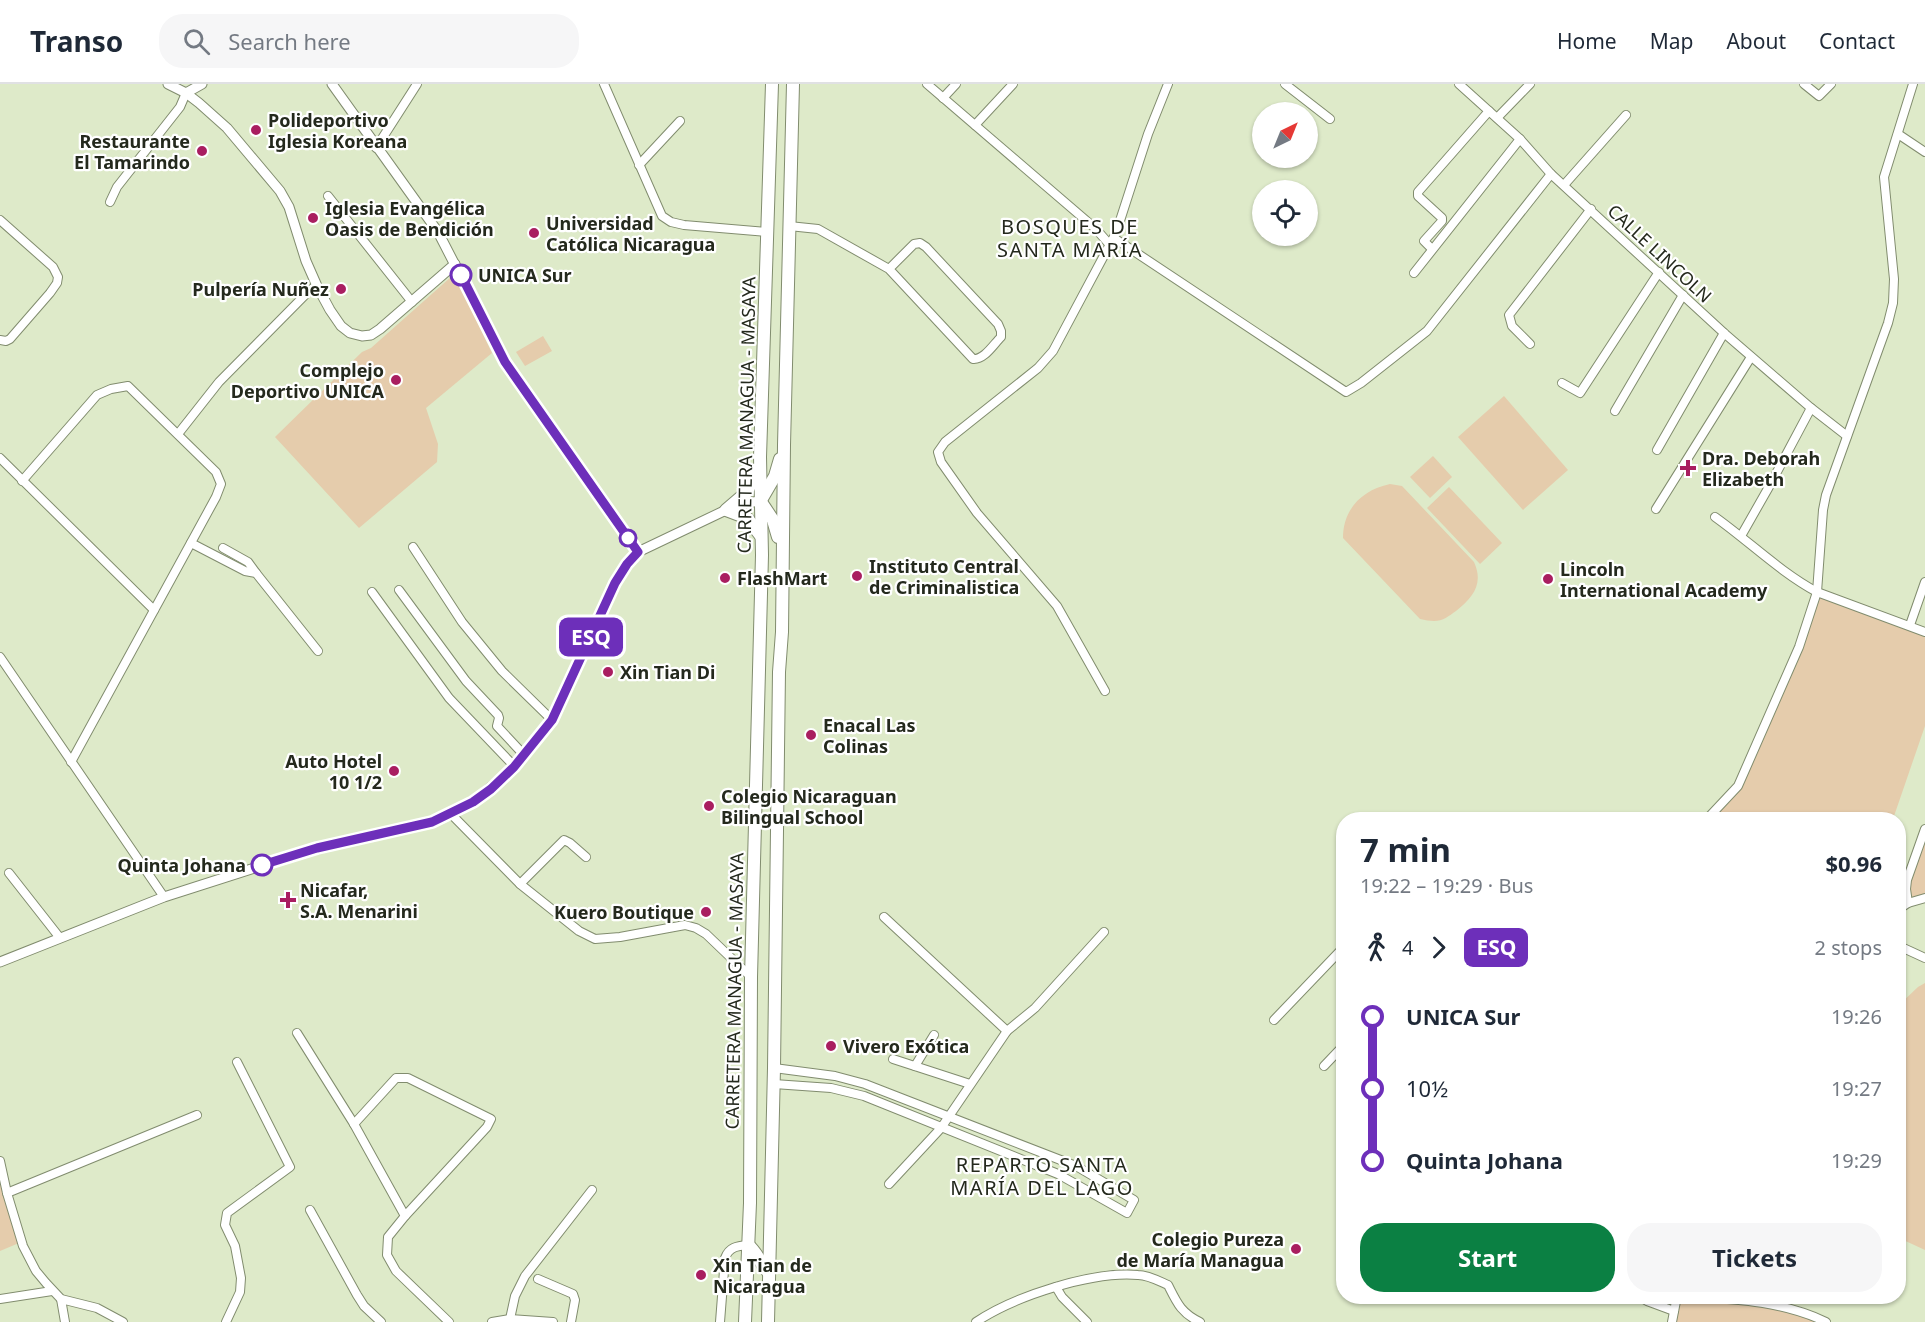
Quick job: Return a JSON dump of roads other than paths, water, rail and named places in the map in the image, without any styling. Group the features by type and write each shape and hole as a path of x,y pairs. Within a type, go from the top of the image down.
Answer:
{"highway":[{"name":"CARRETERA MANAGUA - MASAYA","path":"746,1322 761,536 760,457 772,84"},
{"path":"768,1322 774,1084 779,672 782,632 793,84"},
{"path":"782,632 777,623 778,539 773,520 760,501 775,476 784,445"},
{"path":"760,457 755,476 747,492 726,510 747,518 761,536"},
{"path":"748,1245 761,1241 771,1231"},
{"path":"748,1245 757,1253 769,1273"}],"street":[{"path":"168,84 200,103 227,128 280,191 289,207 306,261 317,286 341,326 350,333 362,336 371,335 380,330 455,264"},
{"path":"110,202 117,187 180,108 186,93 202,84"},
{"path":"332,84 438,232 505,362 638,552"},
{"path":"410,84 410,96"},
{"path":"376,148 417,84"},
{"path":"604,84 662,216 671,222 684,225 767,232"},
{"path":"927,84 1112,242 1346,392 1361,383 1426,331 1551,174"},
{"path":"943,98 956,84"},
{"path":"975,125 1013,84"},
{"path":"1105,690 1057,606 977,513 941,462 938,452 945,442 1038,368 1053,351 1112,242 1148,134 1168,84"},
{"path":"1285,84 1330,119"},
{"name":"CALLE LINCOLN","path":"1459,84 1520,139 1551,174 1724,333 1847,436"},
{"path":"1497,118 1530,84"},
{"path":"1804,84 1819,96 1831,84"},
{"path":"1714,812 1738,786 1799,647 1817,592 1826,495 1863,397 1893,303 1894,279 1884,177 1913,84"},
{"path":"1432,249 1424,241 1442,221 1442,218 1418,196 1418,192 1489,111"},
{"path":"1564,185 1626,115"},
{"path":"639,165 680,121"},
{"path":"1898,134 1925,152"},
{"path":"1414,273 1520,139"},
{"path":"328,196 412,302"},
{"path":"1530,344 1512,326 1509,315 1591,209"},
{"path":"0,220 53,267 58,277 50,293 10,339 0,340"},
{"path":"789,226 818,229 889,269 973,359 977,360 981,357 1001,337 998,324 920,243 914,244 889,269"},
{"path":"1562,383 1580,393 1659,272"},
{"path":"178,434 219,382 310,290 317,286"},
{"path":"1615,411 1683,295"},
{"path":"1657,450 1724,333"},
{"path":"1656,509 1751,357"},
{"path":"22,481 97,395 111,389 128,386 216,472 221,484 71,762"},
{"path":"1741,536 1811,408"},
{"path":"0,458 154,610"},
{"path":"0,962 164,897 317,848 432,822 473,802 514,767 552,720 615,583 638,552 726,510 760,501"},
{"path":"1715,517 1786,574 1817,592 1925,632"},
{"path":"191,543 245,571 256,573"},
{"path":"412,547 462,622 502,671 552,720"},
{"path":"223,548 248,562 318,651"},
{"path":"1910,626 1925,582"},
{"path":"399,591 466,681 498,715 497,726 524,755"},
{"path":"372,592 449,698 514,767"},
{"path":"0,657 164,897"},
{"path":"451,814 520,884 579,932 595,939 620,937 685,925 696,927 751,977"},
{"path":"1925,829 1906,889 1908,903 1925,898"},
{"path":"520,884 564,840 586,857"},
{"path":"9,873 60,938"},
{"path":"884,917 1007,1030"},
{"path":"889,1184 940,1128 1007,1030 1035,1008 1104,932"},
{"path":"1906,949 1925,958"},
{"path":"1274,1020 1336,955"},
{"path":"297,1033 354,1124 405,1216"},
{"path":"915,1066 934,1035"},
{"path":"1324,1066 1336,1054"},
{"path":"893,1059 970,1084"},
{"path":"226,1322 240,1292 242,1278 235,1246 225,1225 227,1213 290,1167 237,1062"},
{"path":"774,1068 835,1076 866,1084 1076,1166 1134,1200 1126,1213 1058,1174 864,1096 831,1088 774,1084"},
{"path":"354,1124 396,1078 408,1078 491,1119 487,1127 388,1237 387,1255 396,1270 450,1322"},
{"path":"7,1193 197,1114"},
{"path":"0,1161 23,1246 36,1271 61,1299 97,1308 123,1322"},
{"path":"510,1318 515,1296 525,1276 592,1190"},
{"path":"310,1210 364,1306 381,1322"},
{"path":"720,1322 727,1252 732,1248 748,1245"},
{"path":"976,1322 1025,1298 1090,1277 1139,1275 1168,1285 1180,1309 1200,1322"},
{"path":"538,1279 573,1294 575,1300 571,1322"},
{"path":"1056,1287 1062,1297 1087,1322"},
{"path":"0,1299 52,1291"},
{"path":"61,1299 65,1322"},
{"path":"1655,1304 1674,1311"},
{"path":"1672,1322 1675,1304"},
{"path":"1766,1304 1813,1316 1826,1322"},
{"path":"492,1322 510,1318 553,1322"}],"place":[{"name":"Polideportivo Iglesia Koreana","path":"256,130"},
{"name":"Restaurante El Tamarindo","path":"202,151"},
{"name":"Iglesia Evangélica Oasis de Bendición","path":"313,218"},
{"name":"Universidad Católica Nicaragua","path":"534,233"},
{"name":"UNICA Sur","path":"461,275"},
{"name":"Pulpería Nuñez","path":"341,289"},
{"name":"Complejo Deportivo UNICA","path":"396,380"},
{"name":"Dra. Deborah Elizabeth","path":"1688,468"},
{"name":"Instituto Central de Criminalistica","path":"857,576"},
{"name":"FlashMart","path":"725,578"},
{"name":"Lincoln International Academy","path":"1548,579"},
{"name":"Xin Tian Di","path":"608,672"},
{"name":"Enacal Las Colinas","path":"811,735"},
{"name":"Auto Hotel 10 1/2","path":"394,771"},
{"name":"Colegio Nicaraguan Bilingual School","path":"709,806"},
{"name":"Quinta Johana","path":"262,865"},
{"name":"Nicafar, S.A. Menarini","path":"288,900"},
{"name":"Kuero Boutique","path":"706,912"},
{"name":"Vivero Exótica","path":"831,1046"},
{"name":"Colegio Pureza de María Managua","path":"1296,1249"},
{"name":"Xin Tian de Nicaragua","path":"701,1275"}],"district":[{"name":"BOSQUES DE SANTA MARÍA","path":"1070,238"},
{"name":"REPARTO SANTA MARÍA DEL LAGO","path":"1042,1176"}]}
